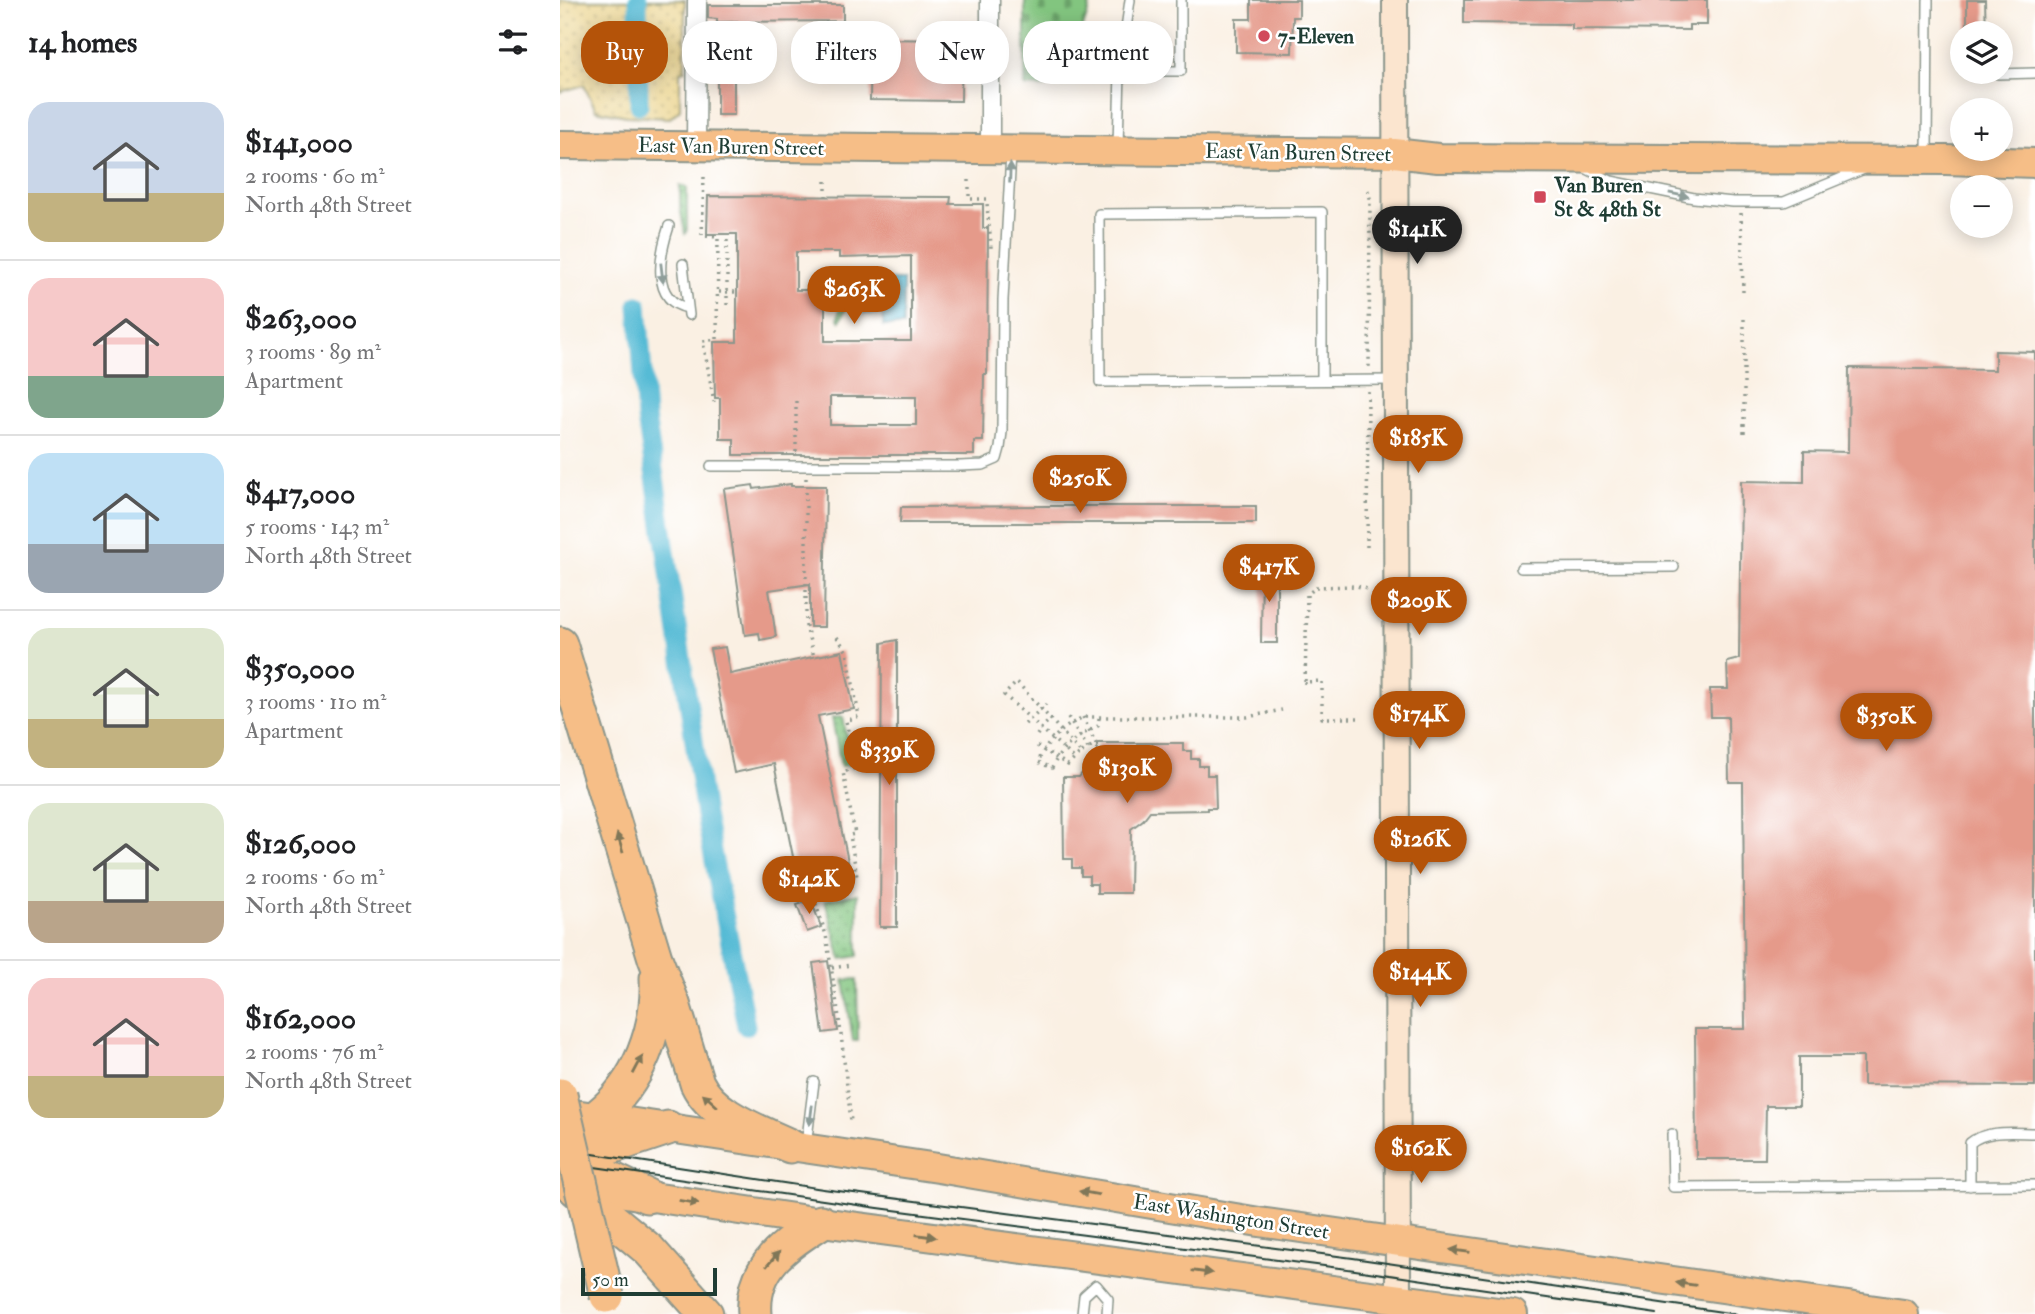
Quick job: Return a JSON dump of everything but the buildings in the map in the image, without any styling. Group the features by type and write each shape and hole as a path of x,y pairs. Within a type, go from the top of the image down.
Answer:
{"highway":[{"path":"560,644 655,958 673,1004 701,1093 734,1118 798,1147"},
{"path":"564,1165 596,1118 627,1084 650,1036 658,993 655,958"},
{"path":"560,1095 609,1305"},
{"path":"564,1165 668,1128"},
{"path":"564,1165 647,1196"},
{"path":"564,1165 649,1250 706,1314"},
{"path":"755,1314 755,1292 764,1269 781,1250 821,1222"}],"main road":[{"name":"East Van Buren Street","path":"560,145 1394,153 1438,158 2035,163"},
{"name":"East Washington Street","path":"560,1112 798,1147 1399,1243 1904,1314"},
{"path":"647,1196 821,1222 1097,1272 1398,1306 1513,1314"}],"street":[{"path":"696,146 697,0"},
{"path":"990,0 1000,151"},
{"path":"1395,0 1398,1306"}],"lane":[{"path":"1127,21 1130,0"},
{"path":"1173,71 1181,71 1181,0"},
{"path":"1927,160 1928,0"},
{"path":"2013,74 2035,73"},
{"path":"1118,151 1120,84"},
{"path":"712,467 960,466 983,465 996,459 1002,432 1003,300 1009,196 1000,151"},
{"path":"1568,159 1611,181 1694,198 1732,202 1783,202 1888,160"},
{"path":"1322,380 1322,212 1099,214 1100,382 1394,380"},
{"path":"669,226 661,257 665,291 673,303 688,311 683,264"},
{"path":"1521,568 1674,567"},
{"path":"798,1147 814,1082"},
{"path":"1672,1133 1673,1187 2035,1185"},
{"path":"1970,1186 1970,1143 1976,1138 1990,1134 2035,1133"},
{"path":"1082,1314 1084,1296 1097,1272"},
{"path":"1097,1272 1108,1299 1107,1314"}],"path":[{"path":"704,177 702,236 718,237 717,340 703,341 714,402"},
{"path":"825,197 826,178"},
{"path":"969,180 969,199 987,199 986,223 991,232 990,255"},
{"path":"1741,211 1743,292"},
{"path":"727,234 727,305"},
{"path":"718,292 738,292"},
{"path":"1744,318 1744,433"},
{"path":"796,401 796,478 807,478 806,626 814,657"},
{"path":"1304,689 1307,595 1316,587 1357,586 1367,589"},
{"path":"837,637 847,652 859,716 846,721 856,768 844,772 855,834 850,835 857,877 810,886 826,935 832,968 852,1121"},
{"path":"1304,682 1322,681 1322,718 1358,718"},
{"path":"1074,758 1004,695 1017,682 1081,753"},
{"path":"1025,724 1046,704"},
{"path":"1099,718 1098,726 1063,749 1052,768 1038,762 1044,750 1061,730 1083,717 1248,717 1282,710"},
{"path":"1037,735 1056,715"},
{"path":"1068,716 1088,748"},
{"path":"1037,746 1068,765 1096,744 1083,717"},
{"path":"832,968 852,965"}],"green space":[{"path":"1025,0 1091,0 1085,21 1025,21"},
{"path":"1025,84 1048,84 1046,87"},
{"path":"680,186 687,187 685,234 680,207"},
{"path":"844,284 848,287 847,306 840,321 838,319"},
{"path":"843,717 852,764 841,766 832,718"},
{"path":"858,894 858,956 841,959 825,900"},
{"path":"857,979 858,1041 853,1041 844,980"}],"sand":[{"path":"560,0 685,0 680,109 670,118 627,116 596,110 584,85 560,92"}],"water":[{"path":"883,280 903,280 903,326 883,326 883,314 864,314 864,291 883,291"}],"waterway":[{"path":"638,0 639,105"},
{"path":"638,305 646,417 705,815 746,1026"}],"tram line":[{"path":"560,1149 823,1189 1353,1258 1736,1314"},
{"path":"560,1162 878,1208 1355,1270 1657,1314"}],"place":[{"name":"7-Eleven","path":"1264,36"},
{"name":"Van Buren St & 48th St","path":"1540,197"}]}
